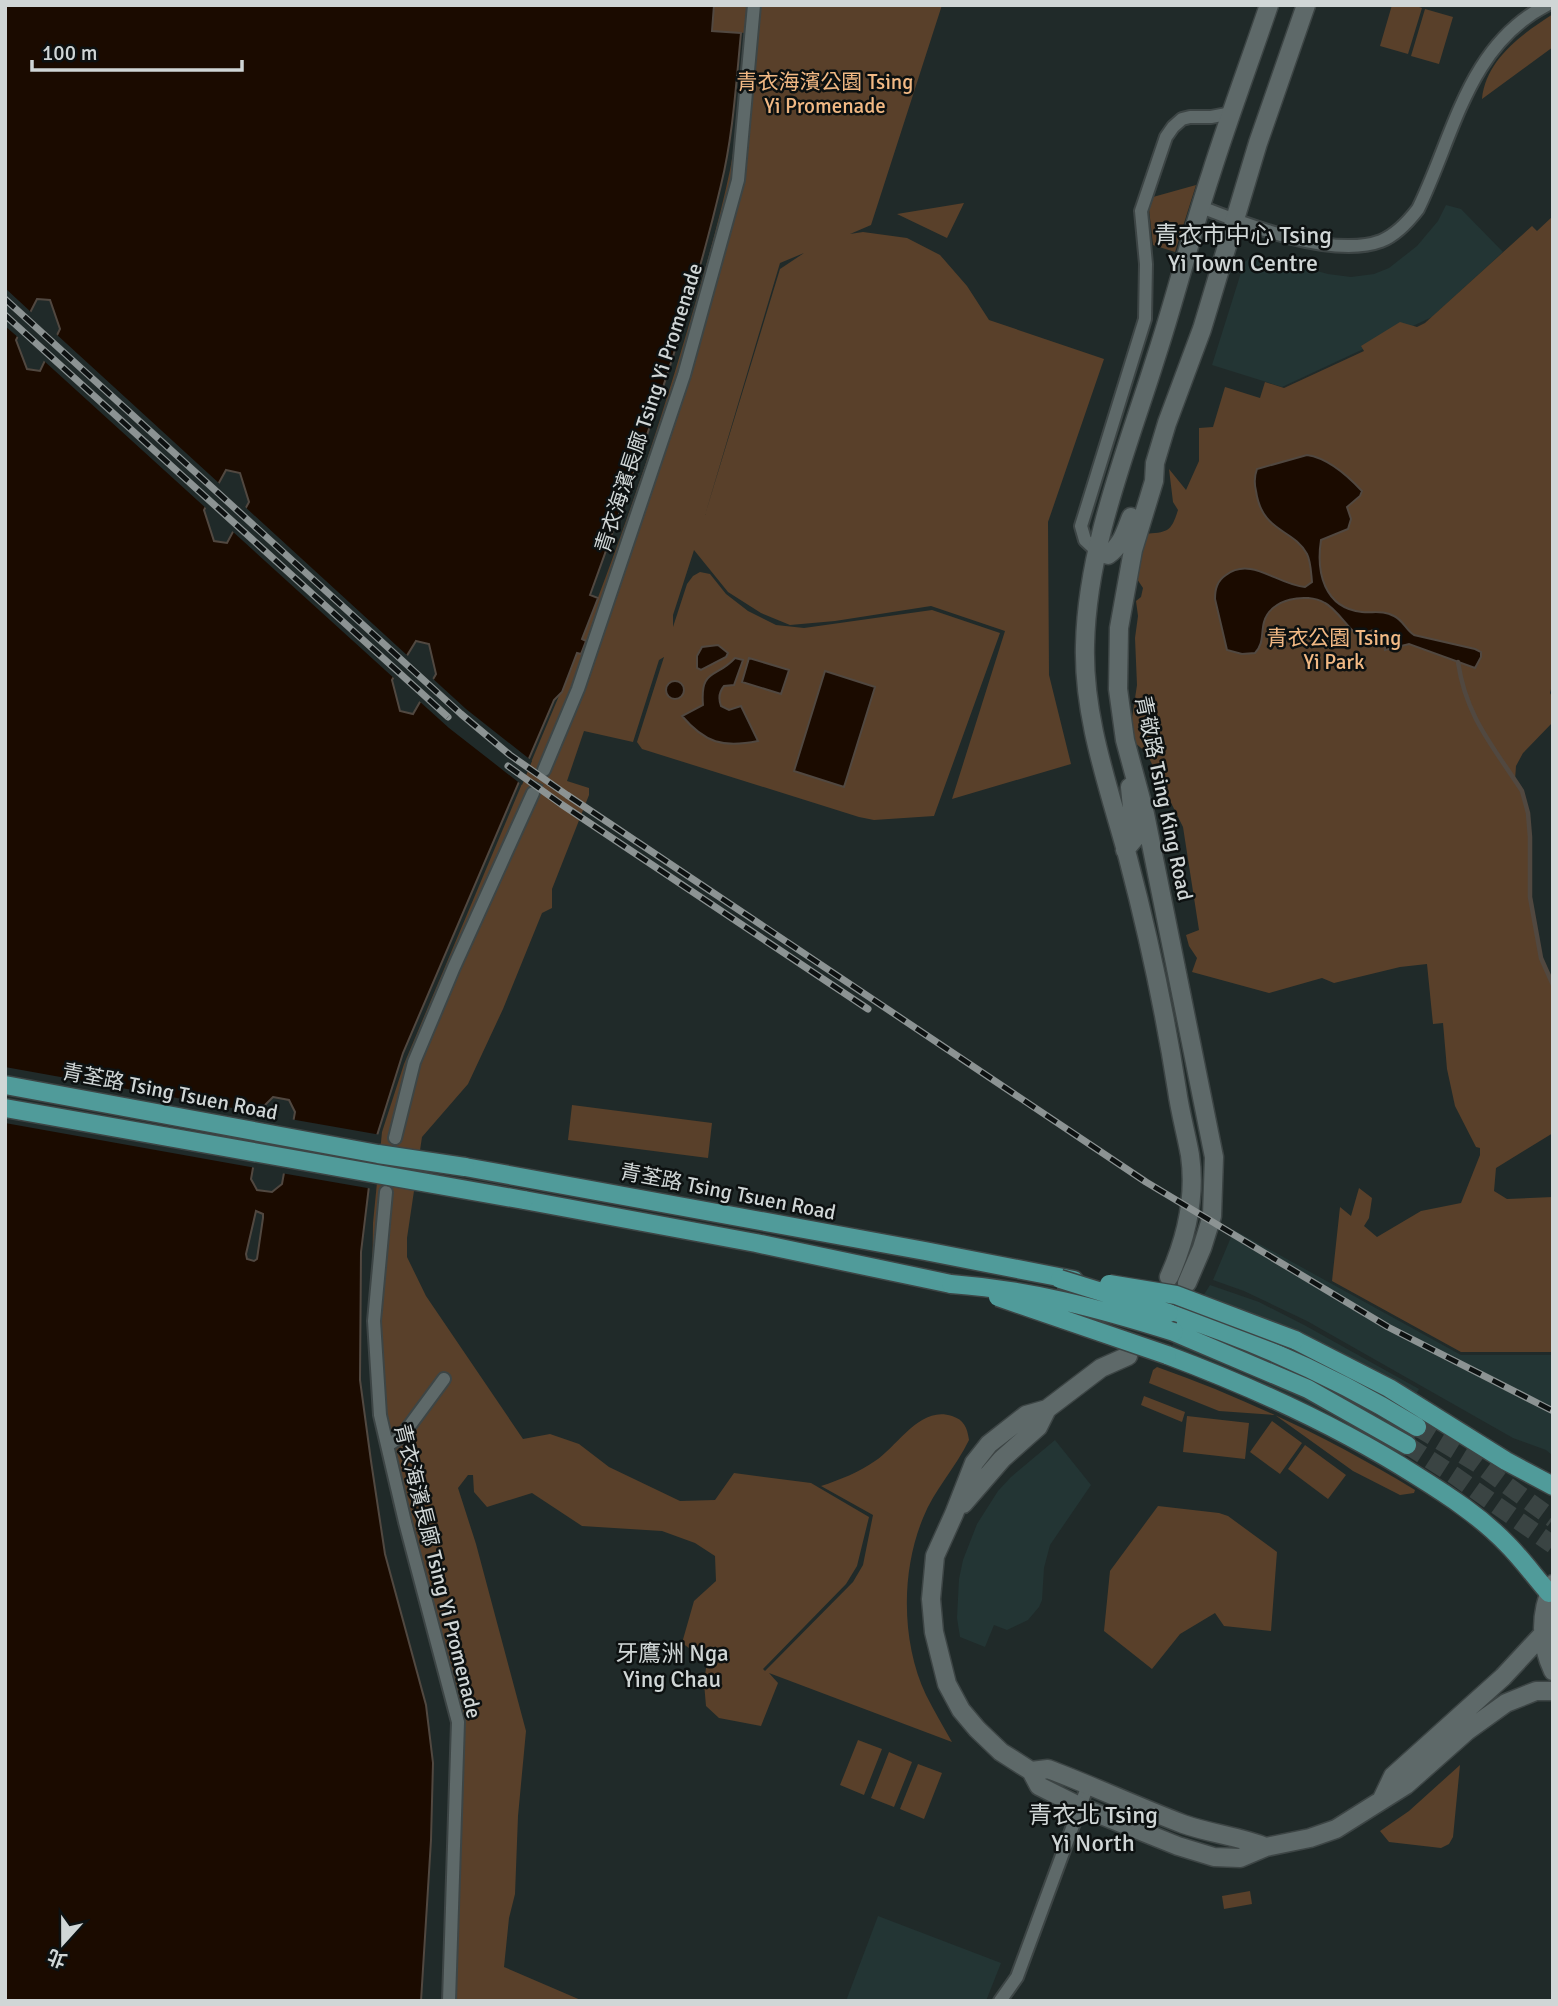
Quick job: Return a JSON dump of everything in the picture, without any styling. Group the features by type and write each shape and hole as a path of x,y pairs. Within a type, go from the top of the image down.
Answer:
{"main road":[{"name":"青敬路 Tsing King Road","path":"1187,1283 1202,1248 1214,1203 1214,1157 1198,1086 1133,841 1092,727 1085,645 1092,580 1119,475 1201,207 1269,5"},
{"name":"青敬路 Tsing King Road","path":"1169,1277 1188,1222 1191,1199 1190,1158 1133,841 1144,809 1128,756 1118,690 1119,628 1133,550 1154,481 1155,463 1167,423 1202,329 1258,143 1306,5"},
{"path":"1098,552 1108,555 1116,549 1123,538 1143,478 1155,463"},
{"name":"青荃路 Tsing Tsuen Road","path":"5,1085 938,1253 1060,1279 1169,1313 1248,1343 1316,1373 1418,1427"},
{"path":"1183,1121 1198,1086"},
{"name":"青荃路 Tsing Tsuen Road","path":"5,1108 756,1243 951,1284 1043,1295 1122,1315 1174,1332 1308,1389 1408,1445"},
{"path":"1060,1279 1175,1294 1260,1325 1377,1381 1506,1461 1553,1486"},
{"path":"951,1284 1096,1328 1247,1386 1349,1436 1458,1502 1507,1543 1551,1589 1542,1635 1553,1671"},
{"path":"1123,1351 1047,1409 1026,1415 989,1444 974,1463 935,1556 932,1599 934,1632 947,1684 961,1710 977,1729 1001,1752 1031,1771 1039,1786 1081,1807 1178,1846 1214,1857 1240,1858 1266,1847 1310,1839 1336,1829 1406,1785 1467,1731 1506,1703 1536,1690 1553,1691"},
{"path":"1382,1799 1393,1776 1503,1677 1542,1635"},
{"path":"1031,1771 1048,1769 1183,1824 1217,1834 1242,1837 1266,1847"}],"street":[{"name":"青衣海濱長廊 Tsing Yi Promenade","path":"544,770 578,689 684,375 738,180 754,5"},
{"path":"1201,207 1234,220 1301,239 1344,247 1373,243 1391,235 1407,223 1418,209 1464,96 1480,67 1512,29 1547,5"},
{"path":"1098,552 1085,540 1081,526 1145,319 1146,264 1141,211 1166,137 1173,127 1182,119 1190,117 1232,113"},
{"path":"395,1138 414,1062 533,793"},
{"name":"青衣海濱長廊 Tsing Yi Promenade","path":"386,1192 374,1321 380,1415 405,1522 458,1722 449,2001"},
{"path":"388,1445 402,1436 444,1379"},
{"path":"1000,2001 1017,1977 1088,1785"}],"shaded area":[{"path":"5,5 714,5 712,31 741,33 734,110 725,166 694,289 644,443 590,595 598,598 582,639 586,641 581,654 577,653 562,692 554,700 403,1053 374,1145 361,1252 360,1380 385,1554 426,1705 433,1763 421,2001 5,2001","holes":["37,299 50,300 60,329 40,371 27,369 16,340","226,470 240,473 249,502 227,543 214,541 204,510","416,641 429,644 436,674 413,714 400,711 392,680","273,1097 289,1100 295,1112 282,1184 272,1192 257,1190 251,1179 264,1106","256,1211 263,1214 257,1259 247,1259 246,1254"]},
{"path":"1446,205 1461,209 1503,252 1432,317 1282,387 1212,365 1244,263 1251,256 1262,256 1328,274 1351,277 1374,274 1389,268 1417,246 1438,221"},
{"path":"1307,455 1330,464 1362,491 1347,507 1351,519 1348,529 1321,540 1322,576 1331,596 1349,609 1390,614 1414,635 1481,652 1475,668 1409,644 1385,650 1385,640 1381,633 1373,630 1356,634 1329,605 1308,598 1290,600 1273,608 1264,622 1261,642 1255,653 1242,654 1227,650 1215,599 1217,586 1223,577 1235,570 1245,569 1305,587 1312,582 1307,554 1294,539 1271,523 1265,515 1259,505 1255,483 1257,469"},
{"path":"718,645 728,653 726,657 701,670 697,668 697,656 702,647"},
{"path":"735,658 743,660 734,685 724,686 721,691 720,703 729,710 741,706 758,741 735,744 716,741 707,738 682,716 703,705 707,679"},
{"path":"749,658 789,670 781,694 742,682"},
{"path":"825,671 875,687 844,787 794,771"},
{"path":"675,681 681,684 684,690 681,696 675,699 669,696 666,690 669,684"},
{"path":"1234,1230 1461,1355 1553,1355 1553,1456 1546,1450 1513,1438 1307,1321 1244,1291 1213,1280"},
{"path":"1210,1285 1259,1302 1419,1389 1379,1460 1286,1411 1163,1360"},
{"path":"1055,1440 1091,1485 1050,1545 1039,1607 1028,1620 1007,1630 994,1625 985,1647 960,1637 957,1618 959,1579 963,1560 977,1524 998,1491 1011,1477"},
{"path":"878,1916 1001,1963 986,2001 846,2001"}],"green space":[{"name":"青衣海濱公園 Tsing Yi Promenade","path":"714,5 942,5 871,225 850,234 863,232 907,238 940,255 967,286 989,320 1104,359 1048,522 1049,675 1071,764 952,799 1005,631 931,606 790,625 761,613 728,592 694,550 673,615 673,627 687,584 700,572 710,574 726,594 748,611 776,625 804,628 932,610 1000,633 934,816 874,820 859,817 642,749 637,742 664,657 659,660 633,742 584,731 567,781 589,788 589,795 552,889 552,908 542,913 503,1009 468,1084 422,1137 407,1238 407,1257 426,1296 523,1439 550,1434 579,1444 609,1467 680,1501 715,1500 734,1473 811,1483 869,1517 857,1566 846,1584 763,1669 765,1671 853,1582 863,1565 873,1515 821,1486 869,1465 910,1429 930,1416 952,1416 962,1422 969,1440 923,1518 911,1561 907,1606 908,1630 918,1674 926,1695 952,1742 769,1673 778,1683 761,1726 719,1718 706,1706 704,1683 707,1661 682,1643 694,1601 716,1581 715,1556 695,1543 662,1531 582,1526 532,1493 487,1507 474,1492 473,1475 468,1475 458,1488 476,1544 526,1731 518,1816 515,1894 509,1918 504,1967 583,2001 442,2001 453,1730 393,1504 371,1357 373,1223 382,1132 404,1064 577,653 581,654 586,641 582,639 625,524 676,368 721,210 740,102 746,33 712,31","holes":["804,253 780,269 705,515 780,263"]},
{"path":"1392,5 1422,8 1408,54 1380,46"},
{"path":"1425,9 1453,17 1439,64 1411,56"},
{"path":"1553,14 1553,47 1482,99 1490,72 1507,49"},
{"path":"1196,185 1175,252 1153,245 1149,209 1153,197"},
{"path":"964,203 947,238 897,214"},
{"name":"青衣公園 Tsing Yi Park","path":"1553,216 1553,681 1550,693 1553,698 1553,722 1523,753 1516,766 1515,780 1522,791 1528,813 1530,897 1541,958 1553,985 1553,1133 1496,1168 1494,1191 1507,1199 1553,1197 1553,1352 1461,1352 1332,1281 1340,1207 1351,1216 1359,1188 1372,1198 1369,1218 1364,1226 1377,1237 1421,1211 1461,1203 1480,1155 1480,1148 1476,1147 1455,1106 1447,1069 1443,1023 1433,1024 1427,964 1400,967 1334,983 1322,978 1269,993 1192,972 1197,958 1186,935 1199,930 1183,827 1146,752 1129,738 1137,685 1136,601 1141,597 1143,588 1133,573 1144,534 1167,530 1178,510 1173,502 1169,469 1186,490 1199,461 1199,428 1213,427 1225,387 1260,398 1265,382 1284,388 1364,351 1361,346 1400,322 1417,327 1425,323 1532,226 1537,231"},
{"path":"572,1105 712,1123 708,1158 568,1140"},
{"path":"1157,1367 1274,1415 1219,1411 1149,1383 1153,1370"},
{"path":"1144,1396 1185,1412 1182,1422 1141,1405"},
{"path":"1187,1416 1249,1423 1245,1459 1183,1452"},
{"path":"1276,1416 1384,1472 1415,1490 1414,1493 1400,1495 1353,1471"},
{"path":"1272,1421 1302,1443 1280,1474 1250,1452"},
{"path":"1305,1445 1346,1475 1328,1499 1288,1469"},
{"path":"1158,1506 1228,1516 1277,1552 1271,1631 1224,1626 1215,1613 1180,1634 1152,1669 1104,1631 1110,1571"},
{"path":"858,1740 882,1749 864,1795 840,1785"},
{"path":"889,1752 912,1762 894,1807 871,1798"},
{"path":"918,1764 942,1773 924,1819 900,1809"},
{"path":"1460,1765 1453,1837 1449,1844 1441,1848 1389,1842 1380,1831 1409,1811"},
{"path":"1250,1891 1252,1904 1224,1909 1222,1896"}],"pier":[{"path":"5,288 32,313 20,339 5,326"},
{"path":"55,333 221,485 208,510 43,360"},
{"path":"243,505 409,657 396,680 231,530"},
{"path":"431,677 466,709 532,761 522,785 418,700"},
{"path":"5,1067 266,1114 256,1168 5,1123"},
{"path":"290,1119 381,1135 373,1189 281,1173"}],"waterway":[{"path":"1458,662 1474,715 1522,791 1528,813 1530,837 1530,897 1541,958 1553,985"}],"tunnel":[{"path":"533,793 544,770"},
{"path":"1417,1427 1478,1464 1553,1519"},
{"path":"1407,1445 1553,1545"}],"railway":[{"path":"5,299 461,714 510,755 1146,1182 1388,1327 1553,1411"},
{"path":"5,315 448,717"},
{"path":"508,766 868,1009"}],"district":[{"name":"青衣市中心 Tsing Yi Town Centre","path":"1243,249"},
{"name":"牙鷹洲 Nga Ying Chau","path":"672,1666"},
{"name":"青衣北 Tsing Yi North","path":"1093,1829"}]}
